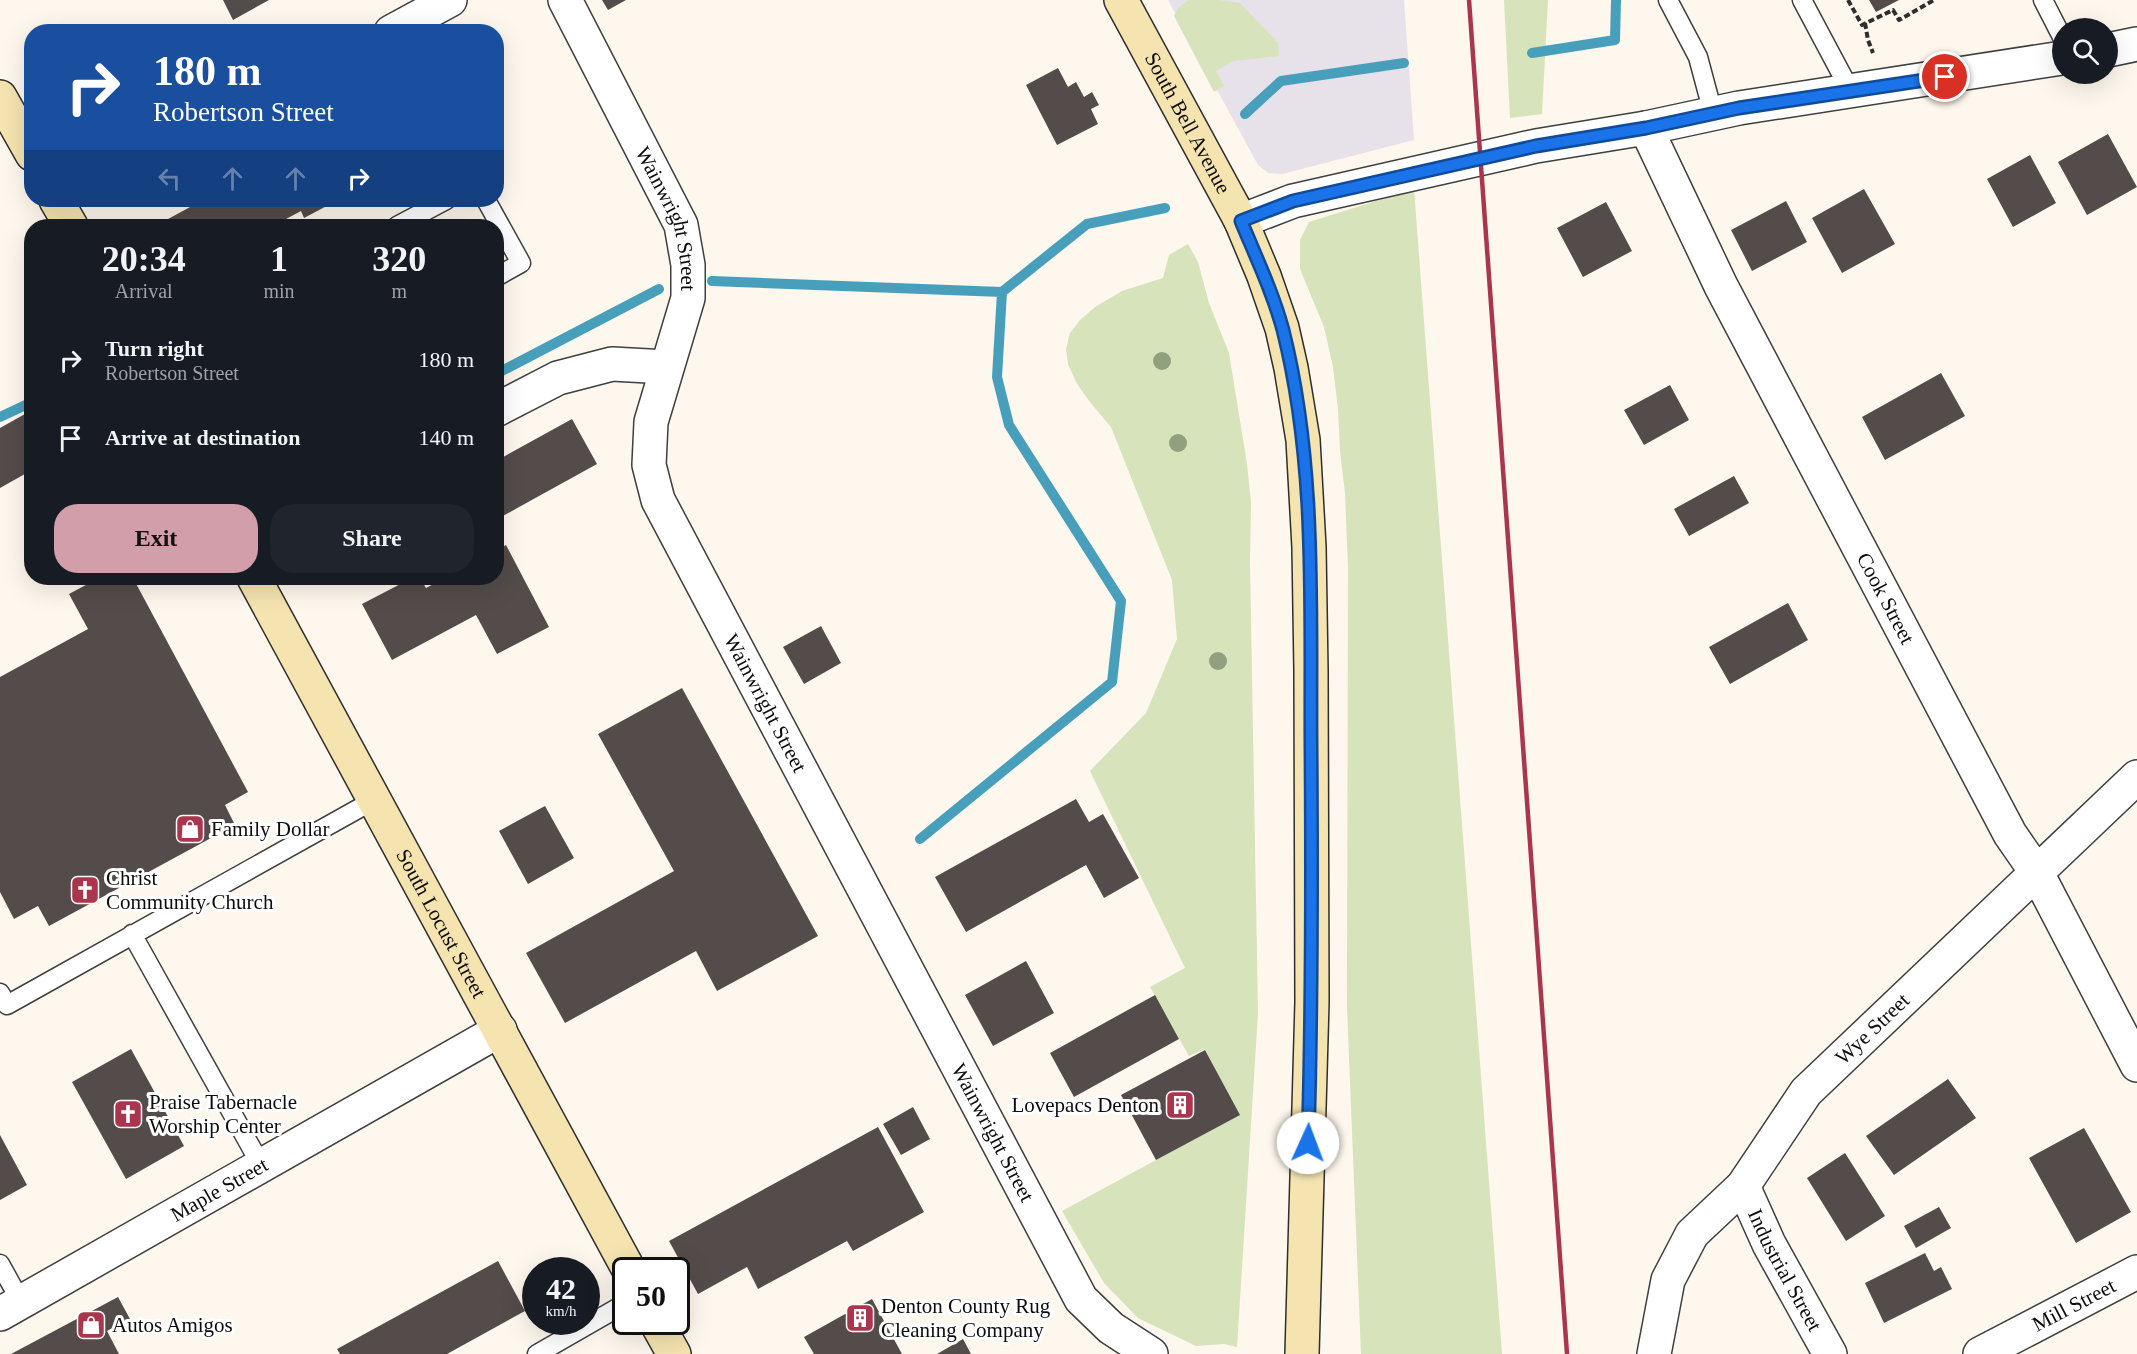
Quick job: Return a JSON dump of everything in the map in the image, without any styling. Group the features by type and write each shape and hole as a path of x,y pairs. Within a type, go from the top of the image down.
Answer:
{"main road":[{"name":"South Bell Avenue","path":"1121,0 1241,221 1264,276 1282,328 1292,368 1304,440 1311,683 1312,1002 1302,1354"},
{"path":"0,97 24,140"},
{"name":"South Locust Street","path":"258,585 622,1257"},
{"path":"663,1335 674,1354"}],"street":[{"path":"406,24 450,0"},
{"name":"Wainwright Street","path":"565,0 681,225 688,265 688,298 651,422 649,465 658,500 1081,1299 1111,1328 1151,1354"},
{"path":"2118,48 2137,44"},
{"path":"1241,221 1293,201 1536,146 1646,128 1713,113 2052,60"},
{"name":"Cook Street","path":"1646,128 1721,286 2010,834 2037,873 2137,1065"},
{"path":"504,406 558,378 612,364 667,367"},
{"name":"Wye Street","path":"1654,1354 1668,1280 1692,1234 1743,1186 1806,1092 2137,777"},
{"name":"Maple Street","path":"11,1308 500,1030"},
{"name":"Industrial Street","path":"1743,1186 1769,1244 1830,1354"},
{"name":"Mill Street","path":"1980,1354 2137,1272"}],"lane":[{"path":"1668,0 1698,57 1713,113"},
{"path":"1802,0 1851,92"},
{"path":"2043,0 2052,18"},
{"path":"410,219 433,207"},
{"path":"504,232 521,263 504,273"},
{"path":"2,1002 132,934 374,800"},
{"path":"132,934 261,1165"},
{"path":"0,1264 11,1308"},
{"path":"537,1354 612,1311"}],"path":[{"path":"1848,0 1862,25 1893,10 1899,20 1934,0"},
{"path":"1865,23 1873,53"}],"shaded area":[{"path":"1168,0 1404,0 1414,140 1282,174 1268,173 1258,165"}],"green space":[{"path":"1189,0 1240,3 1278,43 1279,56 1233,61 1216,71 1224,86 1214,92 1174,16 1178,8"},
{"path":"1504,0 1548,0 1542,114 1510,118"},
{"path":"1414,189 1502,1354 1361,1354 1347,1007 1348,568 1345,493 1333,367 1324,327 1300,269 1300,240 1309,222"},
{"path":"1188,244 1198,262 1209,303 1229,353 1251,502 1250,563 1258,1013 1237,1347 1224,1344 1196,1346 1138,1318 1104,1283 1062,1211 1239,1115 1205,1049 1189,1056 1150,987 1185,968 1090,771 1146,713 1177,639 1172,580 1111,427 1076,382 1068,364 1066,349 1070,333 1080,320 1095,307 1122,291 1163,278 1169,255"}],"building":[{"path":"223,0 269,0 233,20"},
{"path":"602,0 626,0 608,10"},
{"path":"1869,0 1899,0 1876,12"},
{"path":"1058,68 1068,87 1076,82 1084,97 1092,92 1099,105 1091,109 1098,124 1057,145 1026,85"},
{"path":"2108,134 2137,187 2087,215 2058,162"},
{"path":"2030,155 2056,203 2013,227 1987,179"},
{"path":"1864,189 1895,244 1842,273 1812,218"},
{"path":"1786,201 1807,242 1752,271 1731,230"},
{"path":"1606,202 1632,251 1583,277 1557,228"},
{"path":"190,207 325,207 304,218 301,211 286,219 168,219"},
{"path":"1941,373 1965,416 1885,460 1862,417"},
{"path":"1670,385 1689,420 1644,445 1624,410"},
{"path":"24,415 24,474 0,488 0,428"},
{"path":"572,419 597,464 504,515 504,457"},
{"path":"1734,476 1749,503 1689,536 1674,509"},
{"path":"506,545 549,627 497,654 476,615 392,660 362,604 399,585 424,585 426,588 432,585 504,585 504,546"},
{"path":"86,585 137,585 248,792 225,805 235,825 49,926 38,906 14,919 0,892 0,677 88,629 69,594"},
{"path":"1788,603 1808,640 1730,684 1709,647"},
{"path":"821,626 841,663 804,684 783,647"},
{"path":"682,688 818,936 717,991 696,951 565,1023 526,953 674,871 598,734"},
{"path":"1076,799 1089,822 1103,814 1139,878 1104,898 1086,865 966,932 935,877"},
{"path":"545,806 574,858 528,884 499,831"},
{"path":"1026,961 1054,1013 993,1046 965,995"},
{"path":"1155,995 1179,1039 1074,1097 1050,1053"},
{"name":"Praise Tabernacle Worship Center","path":"131,1049 184,1146 126,1179 72,1082"},
{"name":"Lovepacs Denton","path":"1205,1050 1240,1115 1156,1160 1121,1095"},
{"path":"1948,1079 1976,1118 1894,1175 1866,1136"},
{"path":"913,1107 930,1139 901,1155 883,1124"},
{"path":"878,1127 924,1212 853,1251 847,1241 758,1289 747,1267 698,1294 690,1279 690,1257 678,1257 669,1241"},
{"path":"2084,1128 2131,1212 2076,1243 2029,1158"},
{"path":"0,1135 27,1185 0,1200"},
{"path":"1845,1153 1885,1216 1846,1241 1807,1178"},
{"path":"1939,1207 1951,1228 1916,1248 1904,1226"},
{"path":"1925,1253 1934,1271 1941,1267 1952,1289 1884,1323 1865,1283"},
{"path":"498,1261 522,1305 522,1313 447,1354 340,1354 337,1349"},
{"name":"Autos Amigos","path":"118,1297 130,1319 107,1331 119,1354 11,1354"},
{"name":"Denton County Rug Cleaning Company","path":"872,1299 902,1354 814,1354 804,1337"},
{"path":"963,1339 971,1354 937,1354"}],"waterway":[{"path":"1532,53 1615,40 1616,0"},
{"path":"1245,114 1281,81 1404,63"},
{"path":"920,839 1112,682 1121,601 1009,425 997,377 1002,292 1087,224 1165,208"},
{"path":"712,281 1002,292"},
{"path":"504,370 659,289"},
{"path":"0,417 24,406"}],"railway":[{"path":"1469,0 1567,1354"}],"place":[{"name":"Family Dollar","path":"190,829"},
{"name":"Christ Community Church","path":"85,890"},
{"name":"Lovepacs Denton","path":"1180,1105"},
{"name":"Praise Tabernacle Worship Center","path":"128,1114"},
{"name":"Denton County Rug Cleaning Company","path":"860,1318"},
{"name":"Autos Amigos","path":"91,1325"}],"route":[{"path":"1308,1143 1312,1002 1311,671 1304,440 1292,368 1282,328 1241,221 1293,201 1536,146 1646,128 1739,108 1945,77"}]}
